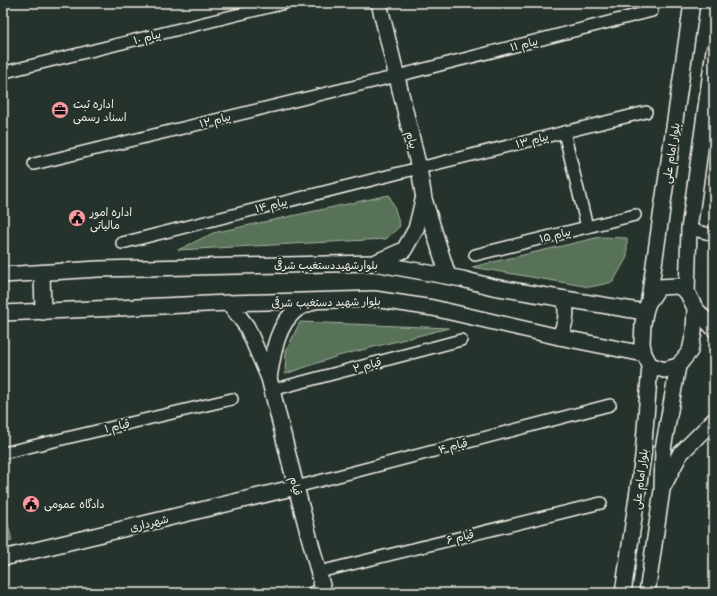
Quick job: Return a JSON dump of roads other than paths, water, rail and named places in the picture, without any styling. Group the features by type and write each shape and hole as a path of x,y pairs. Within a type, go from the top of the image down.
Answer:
{"main road":[{"name":"پیام","path":"379,3 419,168 424,199 448,276"},
{"name":"بلوار امام علی","path":"647,307 692,3"},
{"path":"714,50 709,130 689,228 687,292 695,308 714,329"},
{"path":"374,263 404,250 416,229 424,199"},
{"name":"بلوارشهیددستغیب شرقی","path":"3,275 98,269 374,263 448,276 493,287 564,299 647,307"},
{"path":"42,272 44,312"},
{"path":"687,292 678,286 659,287 647,307 643,324 642,343 647,360 664,370 678,366 690,351 694,332 695,308"},
{"path":"559,337 564,328 566,319 564,299"},
{"name":"بلوار شهید دستغیب شرقی","path":"3,313 229,303 374,300 433,308 559,337 647,360"},
{"name":"قیام","path":"271,384 274,350 283,325 296,310 314,301"},
{"name":"قیام","path":"229,303 247,327 271,384 296,487 319,572 320,592"},
{"name":"بلوار امام علی","path":"623,593 643,456 647,360"},
{"name":"بلوار امام علی","path":"647,593 662,490 663,448 678,366"},
{"path":"662,490 680,454 714,420"},
{"name":"شهرداری","path":"3,558 296,487"},
{"path":"633,530 655,534"}],"street":[{"name":"پیام ۱۰","path":"10,71 285,3"},
{"name":"پیام ۱۱","path":"397,76 652,11"},
{"name":"پیام ۱۲","path":"34,164 397,76"},
{"name":"پیام ۱۳","path":"419,168 646,112"},
{"path":"564,132 587,227"},
{"name":"پیام ۱۴","path":"122,243 419,168"},
{"name":"پيام ۱۵","path":"475,254 635,215"},
{"path":"689,228 714,234"},
{"name":"قیام ۲","path":"271,384 461,340"},
{"name":"قیام ۱","path":"3,453 232,399"},
{"name":"قیام ۴","path":"296,487 610,405"},
{"name":"قیام ۶","path":"319,572 601,503"}],"place":[{"name":"اداره ثبت اسناد رسمی","path":"60,110"},
{"name":"اداره امور مالیاتی","path":"77,218"},
{"name":"دادگاه عمومی","path":"31,504"}]}
